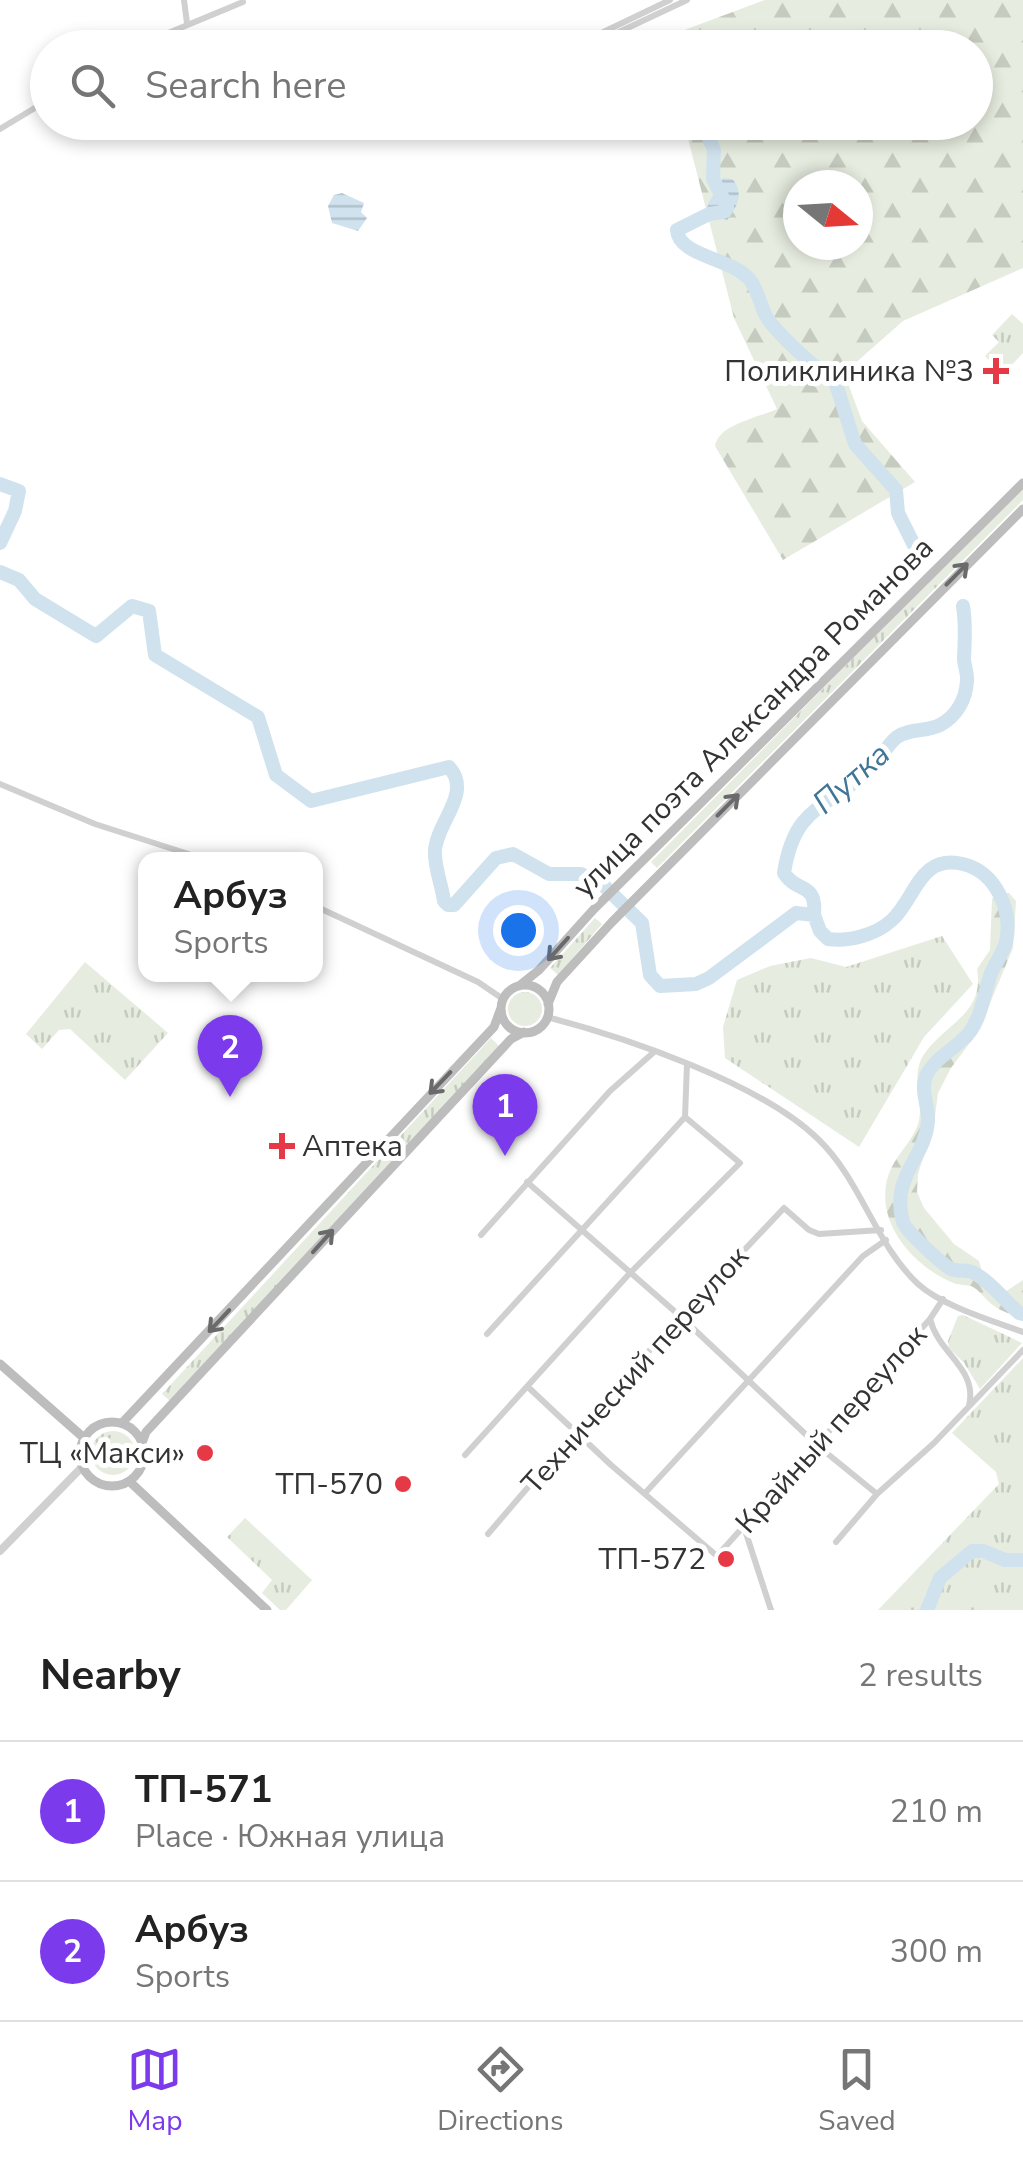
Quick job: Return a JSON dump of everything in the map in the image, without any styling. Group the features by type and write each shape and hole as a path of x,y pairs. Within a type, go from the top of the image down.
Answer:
{"main road":[{"name":"улица поэта Александра Романова","path":"518,986 539,970 594,909 1023,483"},
{"name":"улица поэта Александра Романова","path":"548,1004 553,986 612,922 1023,509"},
{"path":"122,1423 494,1027 502,1004 518,986 535,987 548,1004 547,1017 538,1028 511,1039 146,1432 142,1466 129,1481 115,1486 102,1484 90,1477 83,1466 80,1454 84,1438 100,1424 122,1423 137,1433 142,1444"},
{"path":"502,1004 506,1024 524,1032"},
{"path":"0,1364 84,1438"},
{"path":"129,1481 267,1610"}],"street":[{"path":"184,0 186,23"},
{"path":"608,30 670,0"},
{"path":"623,30 687,0"},
{"path":"171,30 243,2"},
{"path":"0,129 30,111"},
{"path":"0,784 95,824 182,852"},
{"path":"323,910 478,982 502,1004"},
{"path":"547,1017 687,1064 790,1116 820,1140 843,1170 917,1283 942,1299 1023,1332"},
{"path":"481,1234 610,1090 654,1052"},
{"path":"487,1334 686,1117 687,1064"},
{"path":"465,1455 630,1273 740,1163 686,1117"},
{"path":"527,1182 680,1316 818,1446 877,1494"},
{"name":"Технический переулок","path":"488,1534 680,1316 784,1208 819,1234 881,1230"},
{"path":"528,1386 611,1465 646,1492 863,1256 886,1240"},
{"name":"Крайный переулок","path":"646,1492 717,1556 818,1446 930,1318 942,1299"},
{"path":"930,1318 944,1350 968,1377 972,1387 968,1408"},
{"path":"836,1542 877,1494 1023,1350"},
{"path":"0,1552 83,1466"},
{"path":"744,1526 770,1610"}],"green space":[{"path":"765,0 1023,0 1023,268 903,321 844,373 862,421 915,482 783,560 715,446 731,427 777,409 734,318 688,140 993,140 993,30 684,30"},
{"path":"1012,314 1023,324 1023,353 1003,374 985,356 999,342 992,335"},
{"path":"1023,487 1023,500 657,868 651,862"},
{"path":"997,893 1009,893 1016,901 1013,948 978,1032 938,1093 917,1192 924,1208 954,1244 979,1261 991,1284 1005,1292 1023,1280 1023,1318 997,1308 971,1286 942,1277 915,1257 895,1231 885,1201 892,1167 918,1124 919,1064 975,998 977,969 990,950 992,899"},
{"path":"595,918 602,924 558,975 550,968"},
{"path":"942,936 973,984 924,1037 859,1147 725,1058 723,1027 737,980 770,966 811,958 846,967"},
{"path":"85,962 168,1033 125,1080 70,1029 59,1030 42,1049 26,1034"},
{"path":"525,992 537,997 542,1009 537,1021 525,1026 513,1021 508,1009 513,997"},
{"path":"491,1038 499,1046 170,1401 162,1394"},
{"path":"958,1316 1022,1343 980,1389 949,1348"},
{"path":"1023,1358 1023,1610 878,1610 999,1484 996,1472 952,1433"},
{"path":"113,1431 129,1437 135,1453 129,1469 113,1475 97,1469 91,1453 97,1437"},
{"path":"245,1518 312,1580 286,1610 280,1610 262,1593 272,1580 227,1537"}],"water":[{"path":"723,178 732,179 739,195 727,220 707,211"},
{"path":"342,193 364,203 361,212 367,218 358,231 332,223 328,206 334,195"}],"waterway":[{"name":"Путка","path":"710,140 714,150 713,179 727,206 723,212 709,214 677,230 680,239 696,252 731,266 750,280 766,316 778,331 834,378 855,444 896,490 898,513 918,553"},
{"path":"0,484 19,491 15,511 0,543"},
{"path":"0,572 19,580 35,599 96,636 132,606 149,611 155,655 258,717 276,775 311,801 449,767 457,787 435,851 444,901 454,905 496,858 513,854 549,874 581,874 602,884 642,923 650,975 660,986 696,984 709,978 796,913 814,915 828,939 853,938 878,930 892,920 920,880 937,865 963,864 985,875 1004,906 1006,942 973,1027 926,1076 926,1134 904,1180 900,1206 905,1226 933,1254 951,1269 980,1277 1023,1314"},
{"name":"Путка","path":"814,915 809,892 784,873 795,835 813,812 872,768 897,737 940,725 956,712 967,681 963,606"},
{"path":"927,1610 940,1578 972,1551 1005,1560 1023,1560"}],"place":[{"name":"Поликлиника №3","path":"996,371"},
{"name":"Арбуз","path":"230,1097"},
{"name":"Аптека","path":"282,1146"},
{"name":"ТП-571","path":"505,1156"},
{"name":"ТЦ «Макси»","path":"205,1453"},
{"name":"ТП-570","path":"403,1484"},
{"name":"ТП-572","path":"726,1559"}]}
